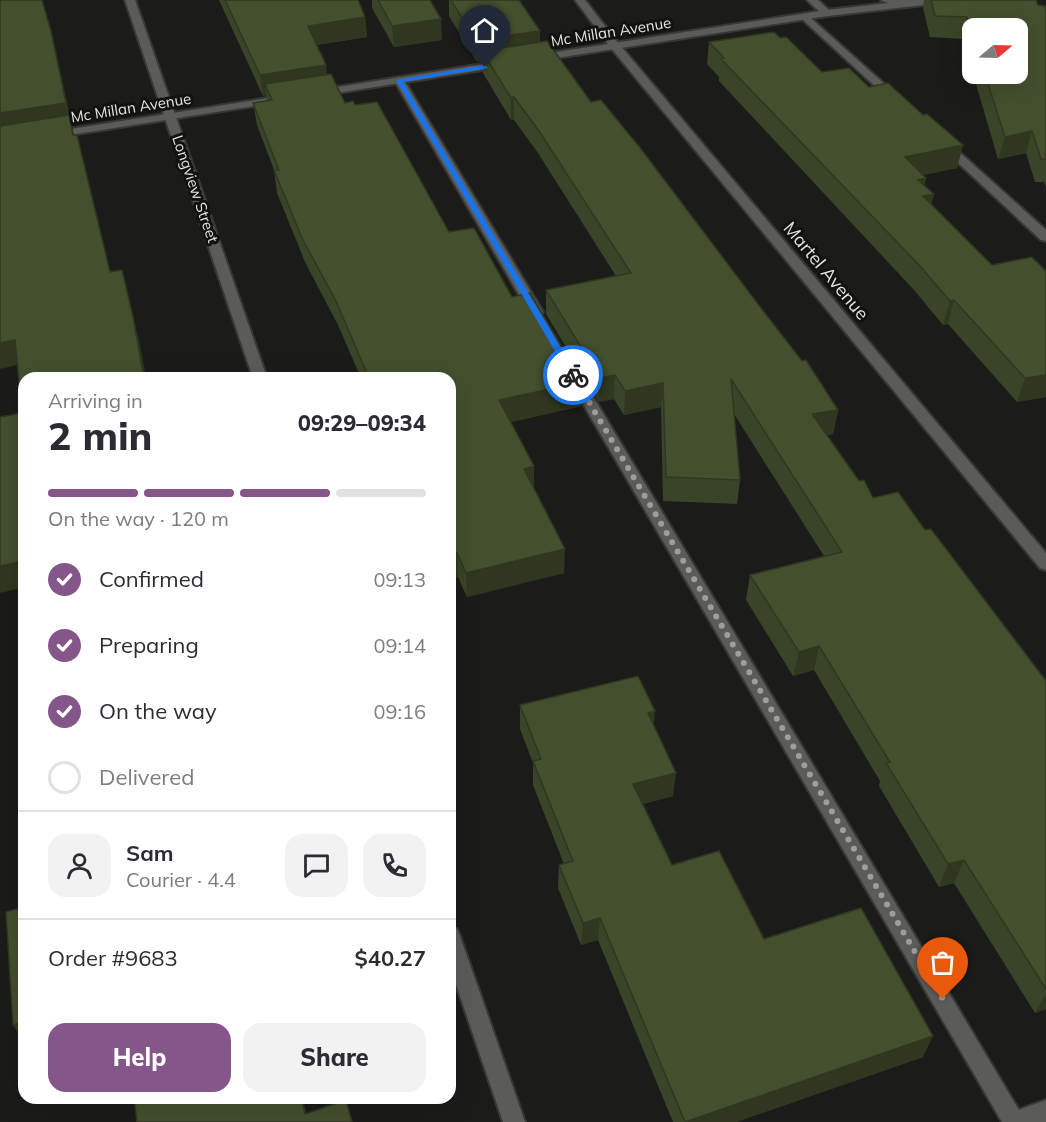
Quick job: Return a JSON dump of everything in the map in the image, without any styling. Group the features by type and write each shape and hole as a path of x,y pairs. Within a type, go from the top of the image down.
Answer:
{"street":[{"name":"Longview Street","path":"130,0 258,372"},
{"name":"Martel Avenue","path":"580,0 615,46 1046,564"},
{"path":"812,0 827,13"},
{"path":"886,0 917,2"},
{"name":"Mc Millan Avenue","path":"306,95 805,16 942,0"},
{"path":"805,16 907,110"},
{"path":"399,80 545,328"},
{"name":"Mc Millan Avenue","path":"34,138 283,99"},
{"path":"933,134 1046,237"},
{"path":"564,359 1015,1122 1046,1111"},
{"path":"456,954 513,1122"}],"building":[{"path":"0,0 42,0 66,103 0,113"},
{"path":"225,0 358,0 365,17 308,26 326,65 260,75"},
{"path":"378,0 430,0 441,19 392,26"},
{"path":"451,0 519,0 540,31 476,40"},
{"path":"931,0 1036,0 1038,5 1045,6 1046,159 1041,159 1032,131 1005,137 988,84 1028,84 1028,18 935,16"},
{"path":"774,32 780,38 786,37 822,72 849,68 869,87 888,83 923,115 927,114 963,145 905,157 926,178 918,180 934,194 923,196 992,265 1032,257 1046,271 1046,375 1025,378 954,300 950,301 920,266 721,59 724,58 709,42"},
{"path":"547,41 591,102 601,100 641,149 802,361 806,360 838,410 812,414 859,481 864,480 873,498 898,492 925,530 931,529 1046,681 1046,989 964,860 948,864 886,763 890,762 819,646 799,652 750,575 842,552 731,379 740,480 666,477 663,383 625,391 615,375 600,378 546,290 631,273 539,131 514,97 511,98 482,51"},
{"path":"331,74 345,103 353,101 355,105 377,102 449,232 474,228 512,297 530,293 583,382 499,400 534,466 524,469 565,549 466,573 456,553 456,372 366,372 336,301 302,238 274,170 279,170 253,103 272,100 265,84"},
{"path":"69,115 73,135 77,135 110,272 122,270 143,372 18,372 15,340 0,343 0,126"},
{"path":"18,414 18,562 0,566 0,417"},
{"path":"638,676 655,711 648,713 676,773 633,784 672,865 719,851 764,939 861,908 933,1036 685,1122 600,918 583,923 559,865 573,861 533,761 541,759 520,705"},
{"path":"18,909 18,1024 13,1025 6,912"},
{"path":"135,1104 302,1104 305,1114 334,1104 347,1104 352,1122 137,1122"}],"way so far":[{"path":"573,375 943,999"}],"route":[{"path":"485,67 399,80 573,375"}]}
